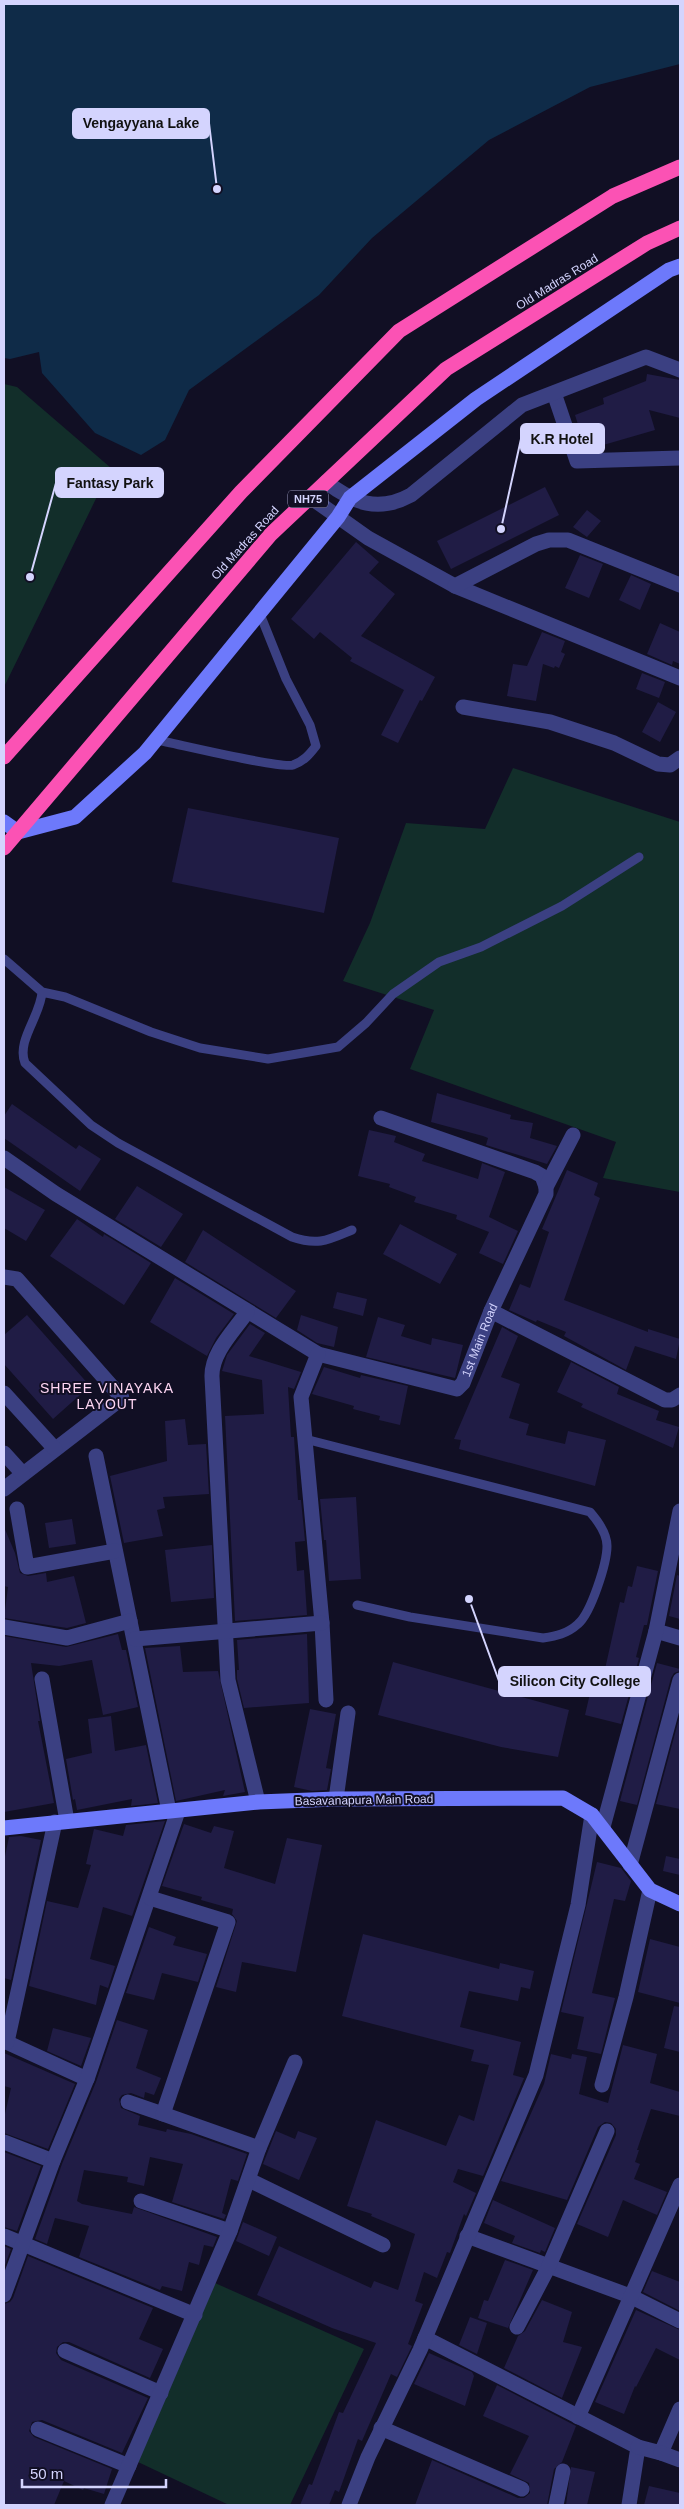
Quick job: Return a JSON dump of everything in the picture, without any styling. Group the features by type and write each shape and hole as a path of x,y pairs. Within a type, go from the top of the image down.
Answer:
{"highway":[{"path":"4,757 241,492 399,330 613,196 680,168"},
{"name":"Old Madras Road","path":"4,848 270,534 446,369 647,243 680,228"}],"street":[{"path":"4,822 18,832 75,817 101,796 157,740 338,517 350,498 476,399 669,270 680,266"},
{"path":"326,482 350,498 380,506 396,504 411,495 508,414 522,405 646,357 680,370"},
{"path":"554,392 577,461 680,458"},
{"path":"310,496 368,538 455,586 680,678"},
{"path":"455,586 536,544 549,540 568,540 680,585"},
{"path":"463,707 550,722 614,743 658,764 670,765 680,758"},
{"path":"381,1118 535,1172 542,1176 546,1187"},
{"name":"1st Main Road","path":"318,1354 457,1389 463,1383 492,1311 546,1194 546,1187 573,1135"},
{"path":"4,1158 56,1194 318,1354 300,1398 322,1623 326,1700"},
{"path":"4,1277 17,1279 122,1398 4,1489"},
{"path":"492,1311 665,1400 672,1400 680,1395"},
{"path":"247,1312 216,1357 212,1368 228,1680 258,1802"},
{"path":"4,1393 56,1449"},
{"path":"4,1454 23,1474"},
{"path":"4,2295 53,2161 86,2079 150,1898 174,1811 130,1621 96,1456"},
{"path":"17,1509 27,1567 115,1551"},
{"path":"603,1827 656,1631 680,1511"},
{"path":"4,1627 67,1638 130,1621"},
{"path":"135,1639 322,1623"},
{"path":"656,1631 680,1638"},
{"path":"42,1679 61,1821 5,2042 86,2079"},
{"path":"630,1865 680,1680"},
{"path":"336,1799 348,1713"},
{"name":"Basavanapura Main Road","path":"4,1828 258,1802 336,1799 564,1798 592,1815 650,1890 680,1904"},
{"path":"349,2505 382,2428 425,2338 536,2075 578,1905 592,1815"},
{"path":"602,2085 626,1997 650,1890"},
{"path":"150,1898 228,1922 163,2114"},
{"path":"112,2505 230,2230 259,2148 295,2062"},
{"path":"128,2102 259,2148"},
{"path":"517,2326 548,2268 607,2131"},
{"path":"4,2142 53,2161"},
{"path":"249,2180 383,2244"},
{"path":"578,2417 680,2185"},
{"path":"141,2201 230,2230"},
{"path":"4,2236 195,2314"},
{"path":"467,2236 548,2268 630,2296 680,2321"},
{"path":"425,2338 638,2447 680,2460"},
{"path":"65,2351 161,2393"},
{"path":"661,2453 680,2408"},
{"path":"382,2428 522,2489"},
{"path":"38,2429 129,2466"},
{"path":"629,2505 638,2447"},
{"path":"556,2505 563,2471"}],"lane":[{"path":"157,740 272,764 291,766 308,757 316,746 310,725 286,679 260,614"},
{"path":"4,959 42,992 66,997 152,1032 200,1048 268,1059 338,1047 366,1023 393,994 439,962 481,947 562,906 639,857"},
{"path":"42,992 42,1002 22,1049 22,1057 25,1063 90,1124 118,1143 292,1237 306,1242 322,1242 352,1230"},
{"path":"305,1439 590,1512 600,1523 607,1545 594,1598 579,1624 562,1635 542,1638 410,1617 357,1605"}],"green space":[{"path":"4,384 17,387 111,468 4,687"},
{"path":"513,768 680,822 680,1192 603,1178 616,1142 410,1069 434,1010 343,981 370,923 406,823 485,829"},
{"path":"215,2283 364,2349 290,2505 229,2505 138,2462"}],"water":[{"path":"4,4 680,4 680,64 590,87 489,140 372,238 319,295 189,390 165,440 141,455 95,433 42,373 39,352 10,359 4,358"}],"building":[{"path":"647,374 680,380 680,418 649,410 655,430 586,450 575,415 604,404 603,398 646,381"},
{"path":"545,487 559,515 451,569 437,541"},
{"path":"587,510 601,521 587,537 573,527"},
{"path":"356,542 379,562 369,573 395,594 361,636 435,677 422,701 420,700 398,743 381,735 404,690 350,661 352,658 320,632 314,639 291,619"},
{"path":"580,555 603,564 589,598 565,588"},
{"path":"631,575 651,584 640,610 619,600"},
{"path":"660,623 680,632 680,664 673,661 672,665 647,654"},
{"path":"542,632 565,641 561,652 565,654 559,668 543,664 536,701 507,696 513,664 527,666"},
{"path":"642,673 665,682 659,698 636,689"},
{"path":"658,702 676,712 660,742 642,732"},
{"path":"188,808 339,838 324,913 172,882"},
{"path":"437,1093 511,1115 510,1119 533,1123 530,1138 557,1146 547,1164 486,1145 488,1138 483,1136 431,1122"},
{"path":"12,1104 76,1149 79,1145 101,1159 80,1191 4,1138 4,1116"},
{"path":"369,1130 396,1136 394,1142 425,1154 422,1161 478,1179 482,1163 505,1172 489,1217 518,1231 503,1264 479,1253 489,1232 456,1219 457,1215 414,1202 416,1197 389,1187 390,1184 358,1176"},
{"path":"567,1170 598,1183 594,1195 600,1198 564,1300 648,1332 648,1329 680,1339 676,1359 635,1346 626,1370 564,1336 566,1332 509,1310 520,1284 530,1288 549,1232 542,1229"},
{"path":"137,1186 183,1214 161,1247 115,1219"},
{"path":"4,1187 45,1210 26,1241 4,1228"},
{"path":"77,1219 103,1237 104,1234 151,1263 124,1305 50,1256"},
{"path":"400,1224 457,1254 440,1284 383,1254"},
{"path":"203,1230 296,1291 276,1318 185,1262"},
{"path":"175,1278 234,1314 216,1338 207,1356 150,1322"},
{"path":"337,1292 367,1299 363,1316 333,1308"},
{"path":"27,1315 90,1386 53,1419 4,1364 4,1335"},
{"path":"301,1315 338,1327 334,1347 317,1343 297,1330"},
{"path":"378,1317 405,1325 401,1336 431,1345 432,1338 463,1345 455,1378 366,1357"},
{"path":"250,1324 265,1333 249,1356 301,1372 294,1389 288,1387 291,1437 294,1437 298,1500 301,1500 305,1541 295,1542 297,1571 304,1570 307,1615 235,1621 225,1416 264,1414 262,1380 222,1371 227,1355"},
{"path":"502,1327 518,1336 501,1377 520,1384 509,1418 529,1424 526,1435 565,1444 568,1431 606,1440 595,1486 459,1449 461,1440 454,1439"},
{"path":"571,1362 619,1387 617,1394 659,1411 656,1420 679,1427 673,1448 581,1407 583,1404 557,1392"},
{"path":"324,1367 360,1378 361,1375 408,1386 400,1425 379,1420 380,1416 353,1409 354,1406 312,1394"},
{"path":"185,1419 188,1445 206,1444 209,1494 163,1497 165,1508 157,1510 163,1536 124,1543 110,1476 167,1461 165,1421"},
{"path":"356,1497 361,1579 329,1581 320,1499"},
{"path":"72,1519 76,1544 49,1548 45,1523"},
{"path":"4,1527 15,1553 20,1573 28,1576 46,1573 47,1582 74,1576 86,1623 67,1628 4,1618 8,1587 4,1586"},
{"path":"212,1545 214,1598 171,1602 165,1550"},
{"path":"637,1566 658,1571 647,1625 644,1625 636,1657 639,1658 621,1724 585,1715 594,1676 603,1678 620,1602 624,1603 628,1586 632,1587"},
{"path":"677,1575 680,1576 680,1619 669,1616"},
{"path":"118,1634 122,1650 126,1650 138,1707 103,1715 92,1660 59,1666 31,1663 40,1721 38,1721 54,1803 4,1812 4,1636 66,1647"},
{"path":"307,1634 309,1703 244,1708 237,1679 237,1670 239,1670 237,1640"},
{"path":"180,1646 183,1672 218,1671 245,1792 223,1796 225,1790 176,1801 145,1648"},
{"path":"393,1662 569,1710 558,1757 501,1747 378,1715"},
{"path":"657,1663 680,1669 680,1671 674,1673 671,1678 637,1805 620,1801"},
{"path":"310,1709 336,1714 326,1768 331,1769 327,1790 312,1791 294,1787"},
{"path":"680,1715 680,1809 656,1804"},
{"path":"111,1716 115,1751 146,1745 158,1803 131,1806 132,1799 77,1810 75,1799 73,1800 66,1759 92,1753 88,1719"},
{"path":"165,1821 132,1916 103,1907 90,1959 115,1966 108,1988 100,1985 96,2005 29,1986 47,1901 78,1908 91,1865 86,1864 94,1829 123,1836 126,1825"},
{"path":"184,1824 211,1833 214,1826 234,1831 224,1868 275,1884 287,1838 322,1845 296,1972 242,1962 236,1992 216,1987 237,1921 232,1914 233,1909 201,1900 202,1897 162,1886"},
{"path":"21,1836 41,1840 11,1980 4,1978 4,1861 9,1837"},
{"path":"666,1856 680,1859 680,1875 663,1871"},
{"path":"597,1862 621,1868 631,1881 625,1901 614,1899 592,1993 615,1998 601,2054 577,2049 584,2017 561,2012"},
{"path":"149,1927 176,1937 173,1945 207,1954 198,1982 162,1973 154,2000 126,1993"},
{"path":"363,1934 499,1969 500,1963 534,1971 530,1989 521,1987 518,2001 469,1991 460,2027 521,2042 513,2075 524,2078 483,2176 458,2169 453,2182 476,2193 466,2216 464,2214 450,2253 447,2252 437,2278 424,2272 415,2301 423,2304 408,2344 412,2346 397,2377 391,2374 362,2441 358,2439 339,2492 335,2490 329,2505 300,2505 309,2484 312,2485 339,2412 343,2413 376,2343 332,2328 257,2295 279,2246 371,2288 374,2281 398,2290 415,2234 371,2216 372,2214 347,2206 376,2120 446,2146 459,2115 474,2121 489,2065 471,2061 474,2050 342,2016"},
{"path":"650,1939 680,1947 680,2003 638,1992"},
{"path":"674,2006 680,2007 680,2052 664,2048"},
{"path":"117,2020 148,2030 136,2068 161,2078 154,2095 145,2092 144,2098 131,2093 122,2095 119,2099 121,2108 140,2116 138,2125 166,2132 167,2129 191,2134 247,2154 238,2181 231,2179 222,2213 226,2215 224,2219 172,2202 183,2164 150,2157 144,2186 127,2182 128,2177 84,2170 77,2201 82,2204 132,2214 134,2207 217,2237 213,2247 204,2245 199,2265 189,2262 182,2291 162,2286 160,2290 79,2257 89,2226 55,2218 47,2244 35,2239 62,2164 96,2082"},
{"path":"53,2028 91,2038 81,2066 47,2051"},
{"path":"623,2045 657,2054 650,2083 680,2092 680,2116 651,2109 637,2150 639,2150 635,2162 640,2164 634,2179 667,2192 657,2215 623,2200 608,2237 577,2224 616,2135 616,2129 611,2123 605,2122 598,2127 567,2200 501,2181 544,2084 551,2054 571,2059 572,2054 587,2057 579,2094 608,2103"},
{"path":"4,2053 75,2084 48,2149 4,2133 4,2118 11,2088 4,2086"},
{"path":"276,2131 295,2139 298,2131 317,2138 299,2180 263,2164"},
{"path":"4,2152 41,2166 17,2231 4,2227"},
{"path":"493,2200 555,2228 545,2252 541,2250 540,2253 512,2243 515,2236 484,2223"},
{"path":"243,2222 277,2237 269,2256 236,2241"},
{"path":"4,2246 11,2249 4,2268"},
{"path":"28,2256 153,2308 139,2339 163,2349 150,2378 69,2342 63,2342 57,2347 56,2353 61,2360 148,2398 122,2453 42,2420 32,2422 29,2431 34,2437 112,2469 104,2494 84,2488 83,2490 64,2481 54,2505 4,2505 4,2304 10,2302 13,2298"},
{"path":"505,2260 533,2270 508,2328 478,2318 484,2300 488,2301"},
{"path":"652,2271 680,2282 680,2311 643,2292"},
{"path":"542,2300 572,2312 563,2342 582,2347 562,2398 504,2368 518,2336 525,2331"},
{"path":"636,2310 680,2330 680,2360 656,2348 635,2386 624,2414 595,2402"},
{"path":"470,2317 487,2323 477,2354 459,2345"},
{"path":"429,2353 472,2372 474,2376 465,2406 414,2384"},
{"path":"497,2385 576,2426 562,2462 554,2469 547,2505 415,2505 432,2460 518,2498 524,2498 530,2493 529,2483 510,2474 529,2436 483,2416"},
{"path":"571,2467 595,2472 587,2505 566,2505"},
{"path":"649,2486 680,2493 680,2505 644,2505"}],"place":[{"name":"Vengayyana Lake","path":"217,189"},
{"name":"K.R Hotel","path":"501,529"},
{"name":"Fantasy Park","path":"30,577"},
{"name":"Silicon City College","path":"469,1599"}],"district":[{"name":"SHREE VINAYAKA LAYOUT","path":"107,1396"}]}
